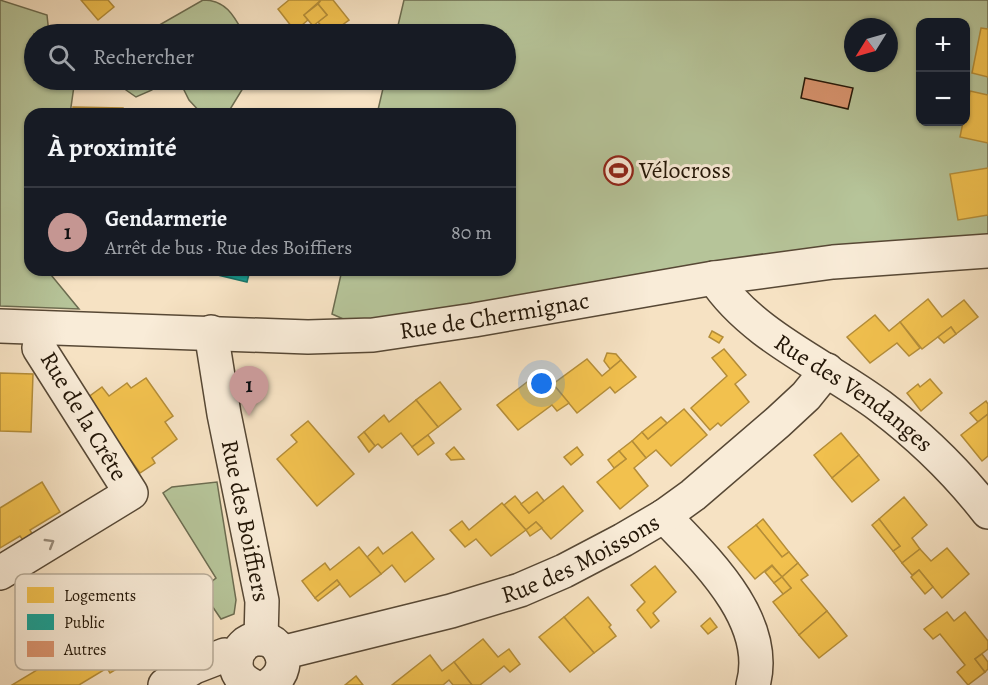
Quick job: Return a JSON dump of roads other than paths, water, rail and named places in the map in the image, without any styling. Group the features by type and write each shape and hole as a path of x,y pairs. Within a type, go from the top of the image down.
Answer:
{"street":[{"name":"Rue de Chermignac","path":"0,326 308,337 373,336 714,278 833,262 988,251"},
{"name":"Rue des Vendanges","path":"714,278 725,294 750,320 880,406 923,441 954,471 988,512"},
{"name":"Rue de la Crête","path":"0,573 131,493 39,348 43,328"},
{"name":"Rue des Boiffiers","path":"211,332 224,414 271,646"},
{"name":"Rue des Moissons","path":"271,646 451,611 520,590 564,571 664,516 693,495 734,462 806,396 827,370"},
{"path":"664,516 721,578 738,604 750,629 755,656 753,685"},
{"path":"213,660 225,655 249,680 276,681 283,668 271,646 250,641 238,652 249,680"},
{"path":"165,685 189,670"}],"place":[{"name":"Vélocross","path":"618,170"},
{"name":"Gendarmerie","path":"249,416"}]}
